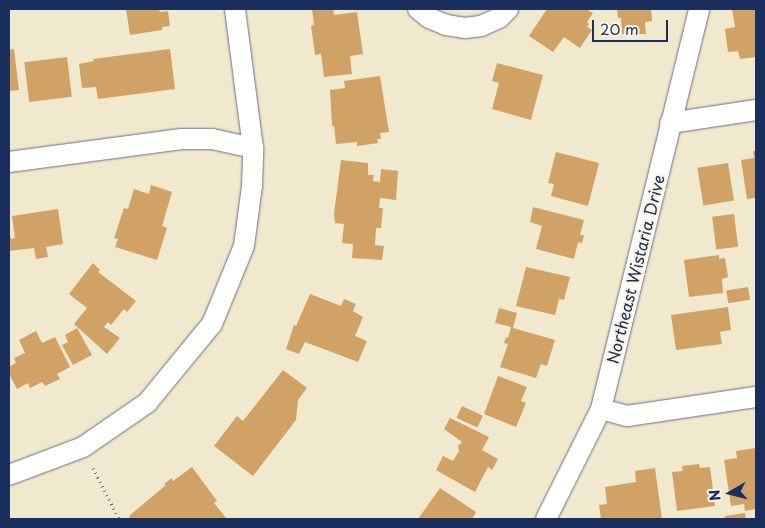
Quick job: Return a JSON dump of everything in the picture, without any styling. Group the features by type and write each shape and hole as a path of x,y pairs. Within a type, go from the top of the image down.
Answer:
{"street":[{"path":"9,475 83,447 148,403 212,324 244,246 252,186 253,148 235,9"},
{"path":"418,9 429,18 446,25 465,28 481,26 499,18 508,9"},
{"name":"Northeast Wistaria Drive","path":"546,519 600,409 699,9"},
{"path":"670,123 756,110"},
{"path":"9,162 182,139 212,139 253,148"},
{"path":"600,409 627,416 756,397"}],"path":[{"path":"83,447 119,519"}],"building":[{"path":"126,9 159,9 160,12 168,11 170,26 162,27 162,30 130,35"},
{"path":"312,9 333,9 334,15 357,12 363,54 350,56 352,74 324,77 321,54 315,55 311,26 314,25"},
{"path":"547,9 586,9 593,13 587,22 589,24 587,27 592,30 580,48 564,37 553,52 529,36"},
{"path":"617,9 651,9 652,21 645,22 646,34 622,34 621,18 618,18"},
{"path":"732,9 756,9 756,57 740,59 738,51 728,52 725,29 735,27"},
{"path":"14,49 19,90 9,91 9,50"},
{"path":"170,49 175,89 98,99 96,87 82,88 79,64 94,61 93,59"},
{"path":"67,57 72,97 29,102 24,62"},
{"path":"497,63 543,75 531,120 492,109 499,83 492,81"},
{"path":"380,76 389,132 380,133 381,139 377,139 378,143 357,146 357,142 336,144 334,126 332,126 330,90 345,88 344,81"},
{"path":"753,151 756,151 756,198 747,199 741,160 754,158"},
{"path":"556,152 599,163 588,206 551,196 554,184 548,183"},
{"path":"341,160 368,163 368,175 374,175 373,181 380,182 381,169 398,171 396,200 380,198 379,208 383,208 381,228 376,228 375,245 384,246 382,260 352,258 353,244 342,243 344,224 335,223 334,214"},
{"path":"728,163 734,201 703,205 697,168"},
{"path":"151,185 172,192 162,226 167,228 157,260 115,247 118,239 114,238 124,208 128,209 134,189 149,194"},
{"path":"533,207 584,220 580,235 584,235 582,243 578,242 574,259 536,249 542,226 530,222"},
{"path":"58,209 63,244 46,247 48,257 36,259 34,248 9,251 9,230 11,239 15,238 12,216"},
{"path":"734,214 738,247 716,249 712,217"},
{"path":"719,255 719,259 725,258 728,277 722,279 723,293 689,297 684,260"},
{"path":"93,263 100,270 98,272 136,301 127,312 124,309 111,325 108,322 104,327 120,338 107,354 74,324 87,308 69,294"},
{"path":"526,267 570,277 564,300 559,299 555,315 516,306"},
{"path":"748,287 750,300 728,303 726,290"},
{"path":"310,294 341,306 344,299 356,304 353,311 363,317 355,336 367,341 358,362 305,342 299,354 286,349 294,325 296,326"},
{"path":"728,307 731,330 720,332 722,344 676,350 671,315"},
{"path":"499,308 517,313 513,328 555,340 547,366 541,364 536,378 500,367 508,344 504,343 506,337 508,338 511,327 495,323"},
{"path":"77,328 92,355 73,365 62,345 68,342 65,335"},
{"path":"36,331 42,343 55,337 70,367 57,374 60,379 45,386 42,382 30,388 28,383 17,389 9,374 9,367 16,363 14,358 25,353 19,340"},
{"path":"283,370 307,388 298,400 296,420 253,476 214,446 237,416 243,421"},
{"path":"498,376 527,387 521,401 526,403 516,427 484,414"},
{"path":"462,406 483,416 477,428 457,418"},
{"path":"450,418 489,437 482,450 498,459 492,470 488,467 475,492 436,470 443,456 453,461 459,451 458,446 462,442 444,429"},
{"path":"756,448 756,509 745,511 744,504 731,506 724,460 737,458 736,451"},
{"path":"699,464 700,468 710,467 715,506 677,511 672,472 683,471 682,466"},
{"path":"192,467 217,501 214,503 227,519 131,519 129,516 166,485 164,484 172,478 173,481"},
{"path":"655,468 662,519 601,519 599,505 607,504 605,487 636,482 635,471"},
{"path":"440,488 476,512 472,519 418,519"},
{"path":"745,513 746,519 725,519 725,516"}]}
